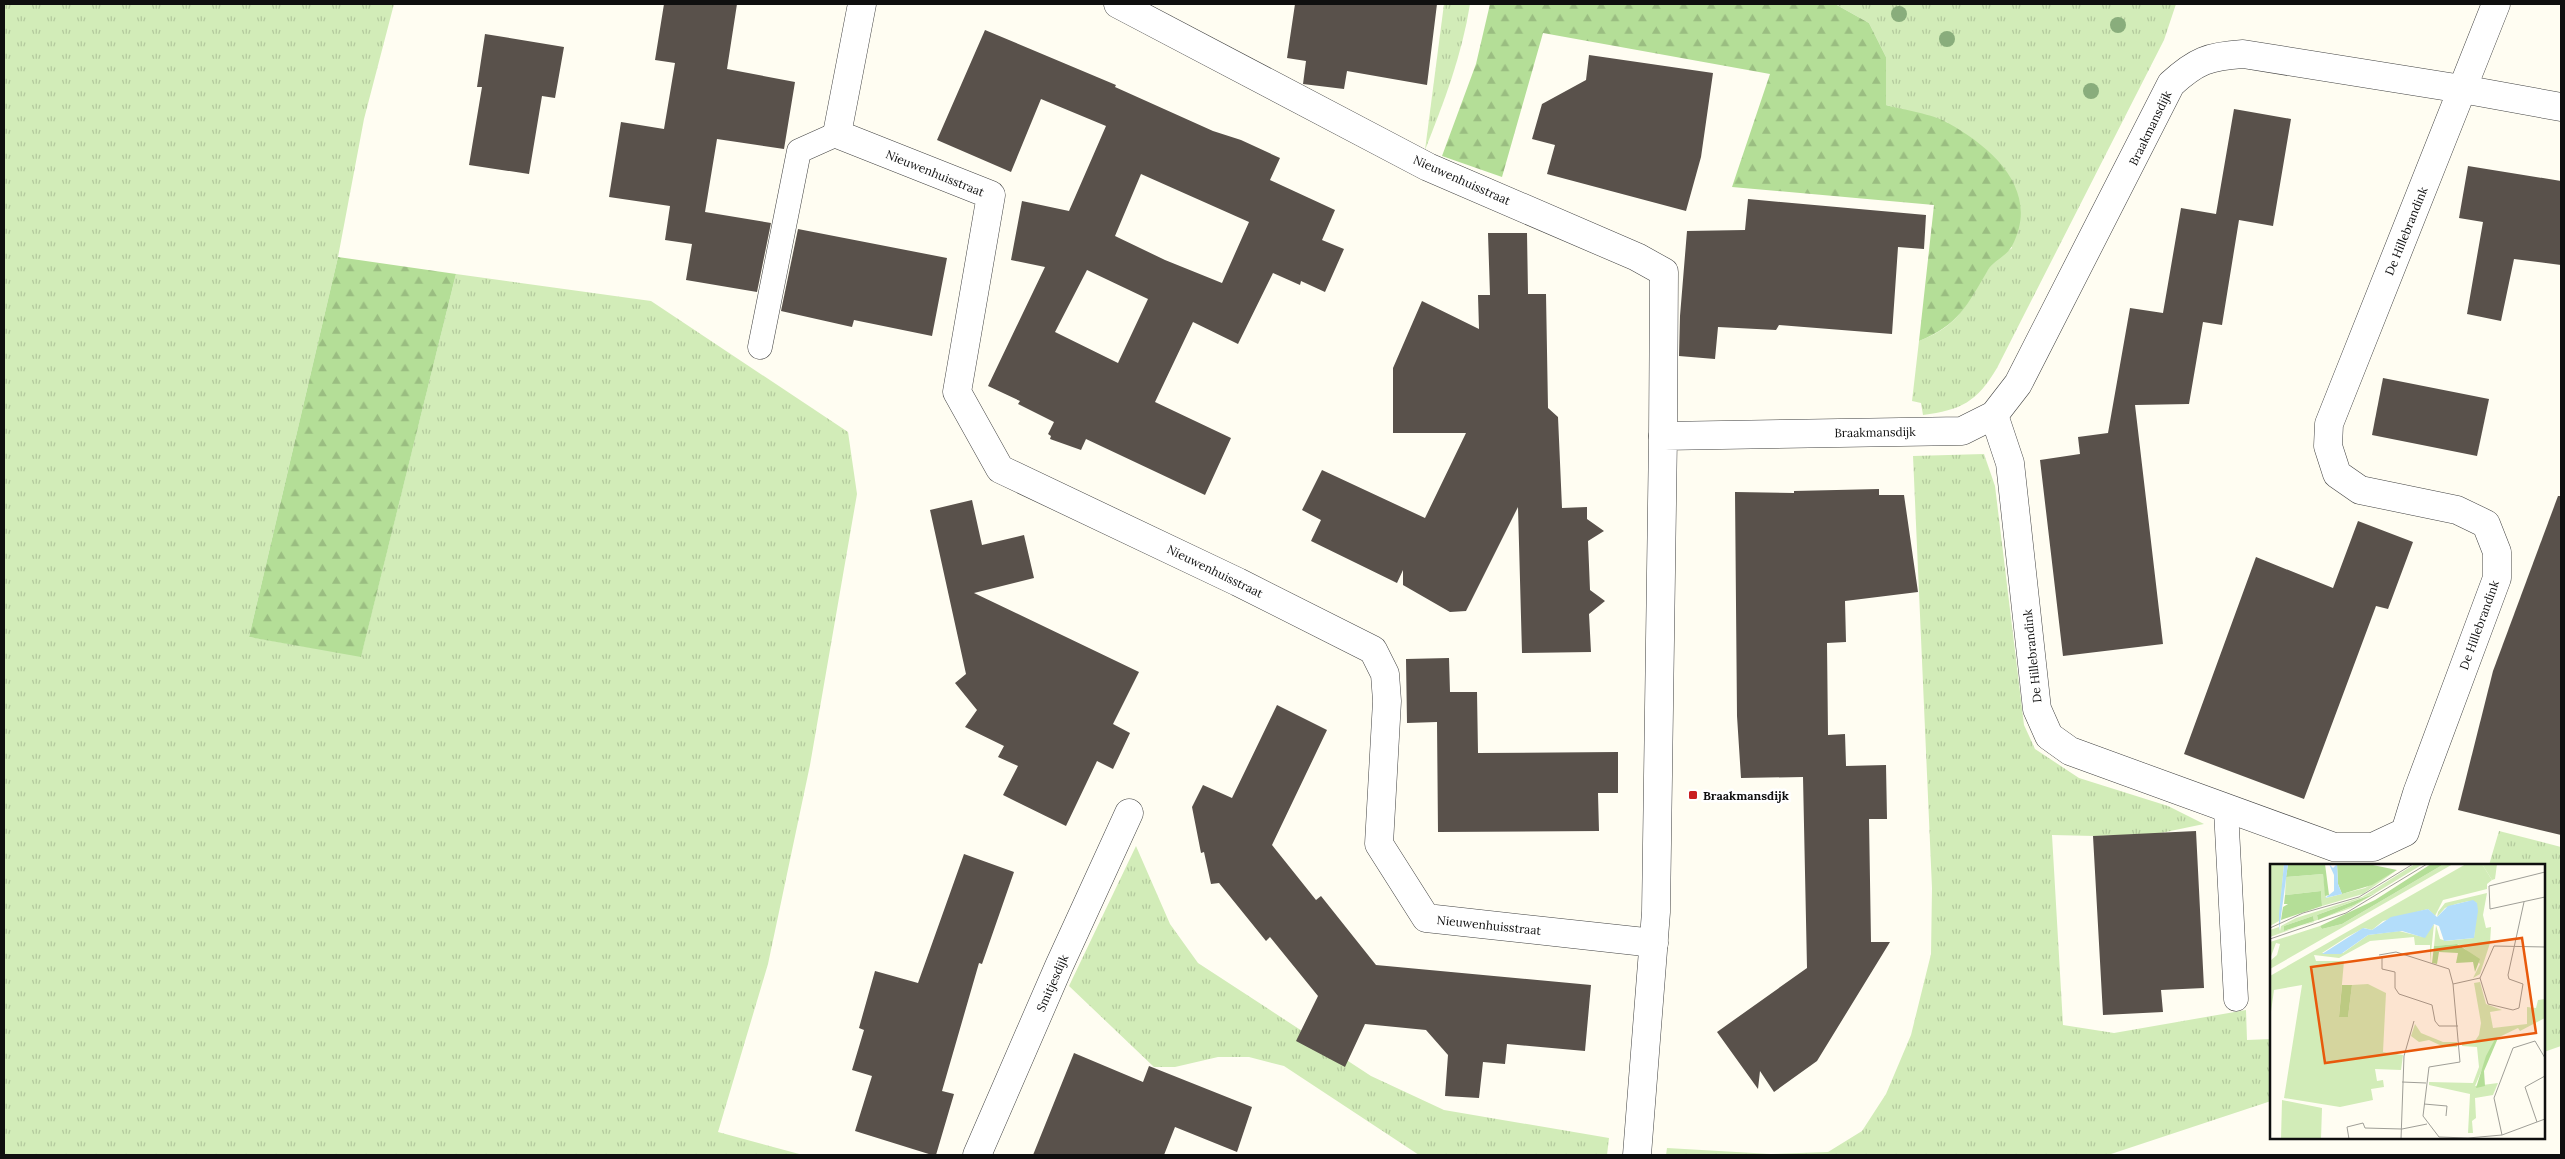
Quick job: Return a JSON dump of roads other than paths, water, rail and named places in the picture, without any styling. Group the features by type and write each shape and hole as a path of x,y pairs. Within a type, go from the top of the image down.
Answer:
{"street":[{"path":"837,134 862,4"},
{"name":"Nieuwenhuisstraat","path":"1118,4 1428,167 1637,257 1664,272 1663,436"},
{"name":"De Hillebrandink","path":"1994,415 2010,463 2037,710 2049,736 2070,751 2226,810 2334,847 2373,846 2405,832 2417,792 2496,578 2498,552 2486,524 2457,510 2360,490 2337,474 2328,446 2329,424 2496,4"},
{"name":"Braakmansdijk","path":"1663,436 1962,431 1994,415 2018,384 2171,84 2187,69 2215,56 2243,54 2561,107"},
{"name":"Nieuwenhuisstraat","path":"837,134 991,195 957,392 1000,469 1245,585 1373,650 1385,674 1387,701 1379,844 1426,918 1654,943"},
{"path":"1637,1155 1656,912 1663,436"},
{"name":"Smitjesdijk","path":"977,1155 1059,966 1129,813"}],"lane":[{"path":"760,347 799,152 837,134"},
{"path":"2226,810 2236,999"}],"place":[{"name":"Braakmansdijk","path":"1693,795"}]}
